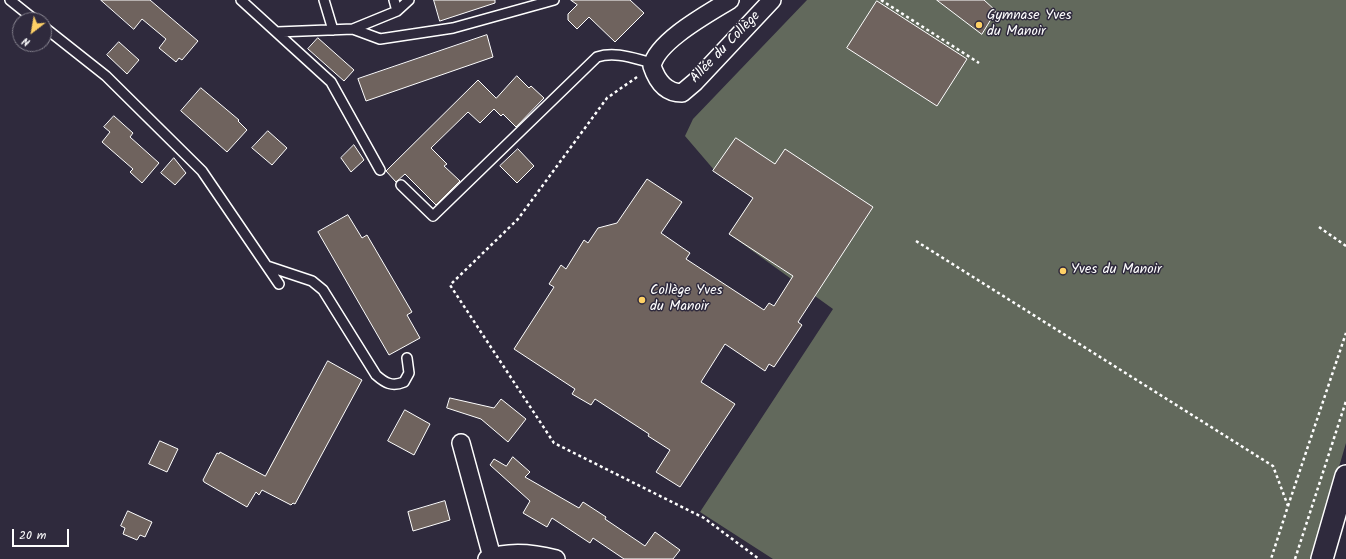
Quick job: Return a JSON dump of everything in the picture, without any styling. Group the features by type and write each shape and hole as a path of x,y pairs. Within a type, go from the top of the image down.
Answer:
{"street":[{"path":"653,65 656,57 684,28 730,0"},
{"name":"Allée du Collège","path":"653,65 655,76 667,90 675,93 682,93 695,82 772,0"},
{"path":"461,443 489,558 508,554 531,553 556,559"},
{"path":"1322,559 1346,476"}],"lane":[{"path":"10,0 26,12"},
{"path":"241,0 330,82 380,170"},
{"path":"324,0 333,30"},
{"path":"394,0 397,11"},
{"path":"277,32 353,29 397,11 409,0"},
{"path":"353,29 380,39 446,29 554,0"},
{"path":"52,33 106,76 202,171 279,284"},
{"path":"401,185 433,216 598,57 604,55 624,56 653,65"},
{"path":"267,266 312,281 323,290 376,375 381,380 392,385 404,382 409,373 406,358"}],"path":[{"path":"881,0 979,63"},
{"path":"653,65 607,98 518,219 450,285 554,443 704,518 759,559"},
{"path":"1319,227 1346,246"},
{"path":"916,241 1273,466 1288,506"},
{"path":"1271,559 1346,333"},
{"path":"1295,559 1346,401"}],"green space":[{"name":"Yves du Manoir","path":"807,0 1346,0 1346,443 1312,559 773,559 700,512 833,309 729,234 753,198 715,171 685,136 693,119"}],"building":[{"path":"101,0 150,0 198,41 182,60 179,58 176,62 159,48 166,39 142,19 134,29"},
{"path":"434,0 495,0 495,3 440,21"},
{"path":"571,0 630,0 644,13 615,42 589,17 577,29 568,20 568,14 577,5"},
{"name":"Gymnase Yves du Manoir","path":"937,0 984,0 996,11 982,34"},
{"path":"877,1 967,59 937,106 847,48"},
{"path":"487,35 493,57 366,101 358,79"},
{"path":"318,38 354,70 344,81 308,49"},
{"path":"119,42 139,60 127,74 107,55"},
{"path":"517,76 529,88 531,86 544,98 516,127 503,114 501,116 494,109 480,123 468,112 431,148 447,164 444,166 460,181 436,205 405,174 396,182 386,171 478,80 496,98"},
{"path":"201,88 239,120 238,121 247,130 227,152 181,111"},
{"path":"114,116 133,133 130,137 159,163 142,183 130,172 133,169 102,142 110,132 104,127"},
{"path":"268,131 287,148 272,165 252,148"},
{"path":"736,138 775,164 785,149 873,207 798,322 802,325 774,367 769,364 765,371 725,344 701,382 735,404 680,487 656,472 670,450 648,436 649,434 595,399 591,405 572,394 575,389 514,349 554,287 549,284 561,265 566,269 584,240 588,243 598,228 617,223 647,179 682,202 661,233 690,253 686,259 764,310 769,303 774,306 793,276 729,234 753,198 713,171"},
{"path":"354,145 364,160 351,172 341,158"},
{"path":"518,149 534,166 517,183 500,166"},
{"path":"174,158 186,173 175,185 161,173"},
{"path":"348,215 362,238 367,235 412,312 407,315 420,338 389,355 318,232"},
{"path":"328,361 362,380 295,504 293,503 291,505 262,490 259,495 256,492 247,507 204,482 203,480 217,453 219,454 220,452 265,476"},
{"path":"450,398 494,408 501,399 526,419 508,442 481,419 447,408"},
{"path":"405,410 430,424 414,455 388,441"},
{"path":"160,441 178,449 167,472 149,464"},
{"path":"513,457 530,472 525,477 579,508 583,502 645,546 655,532 680,550 673,559 624,559 593,538 590,543 552,518 547,527 523,513 530,501 490,465 494,459 506,466"},
{"path":"445,501 450,520 413,531 408,512"},
{"path":"128,511 152,522 145,537 140,535 137,540 123,534 125,528 121,526"}],"place":[{"name":"Gymnase Yves du Manoir","path":"979,25"},
{"name":"Yves du Manoir","path":"1063,271"},
{"name":"Collège Yves du Manoir","path":"642,300"}]}
